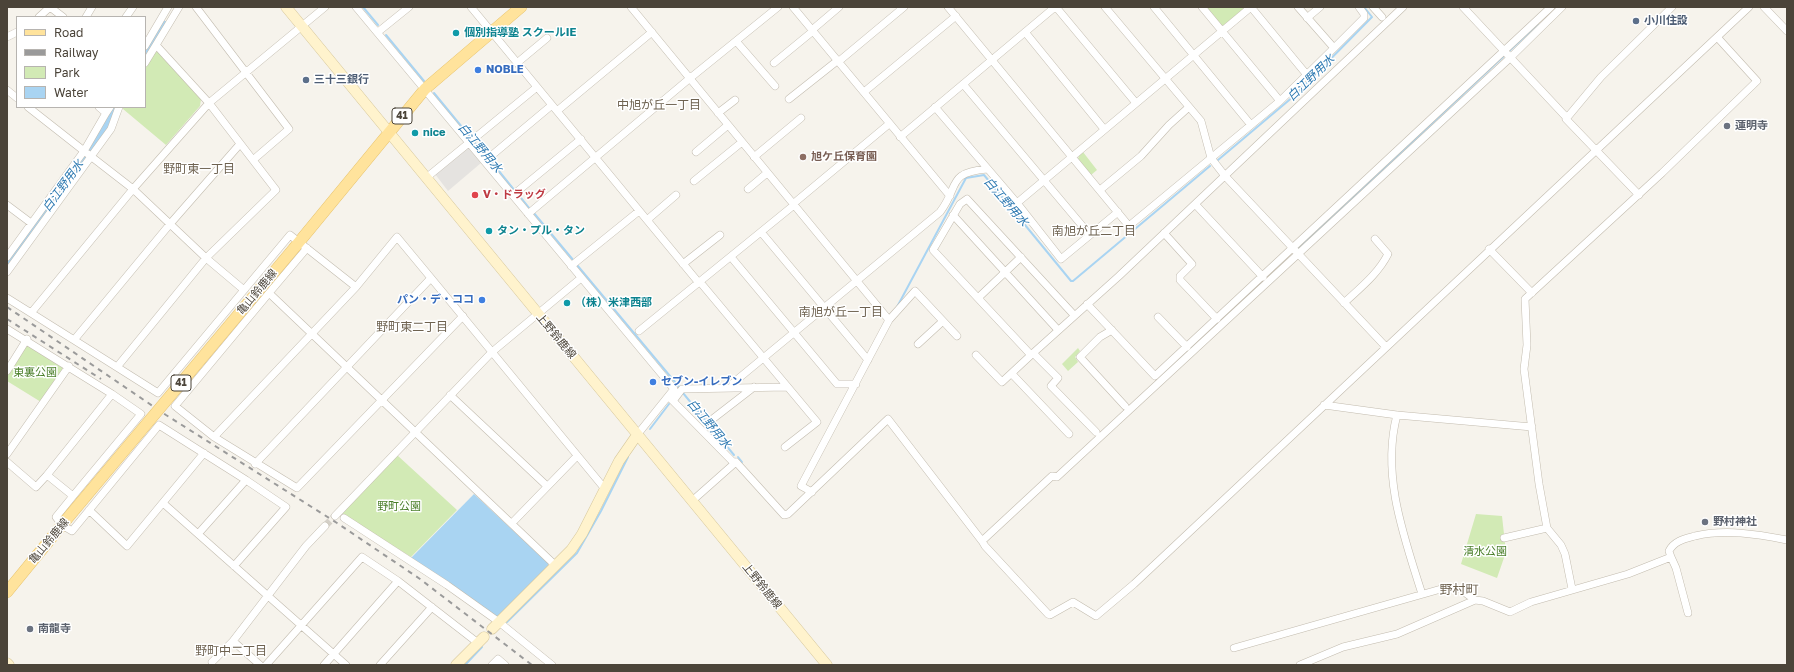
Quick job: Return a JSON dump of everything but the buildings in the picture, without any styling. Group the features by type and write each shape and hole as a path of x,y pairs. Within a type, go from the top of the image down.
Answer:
{"main road":[{"name":"上野鈴鹿線","path":"286,7 827,665"},
{"name":"亀山鈴鹿線","path":"7,592 64,522 301,245 388,132 424,89 521,7"},
{"path":"495,626 571,550 582,534 619,461 637,435"},
{"path":"456,665 481,640"}],"street":[{"path":"40,16 50,7 63,16"},
{"path":"87,16 92,7"},
{"path":"127,16 133,7"},
{"path":"146,44 168,7"},
{"path":"146,61 179,7"},
{"path":"196,7 290,129 253,160"},
{"path":"31,313 133,189 209,103 325,7"},
{"path":"356,7 424,89 472,140 574,264 582,278 674,389 671,399"},
{"path":"378,32 409,7"},
{"path":"471,7 683,264 816,422 785,447"},
{"path":"631,7 857,282 891,317"},
{"path":"531,212 778,7"},
{"path":"793,7 864,92 949,198 960,204"},
{"path":"774,62 839,7"},
{"path":"789,99 838,62 904,7"},
{"path":"948,7 1129,226 1280,101 1364,18 1364,14 1359,7"},
{"path":"900,137 1056,7 1136,103"},
{"path":"1105,7 1201,121 1211,158 1225,176 1386,347"},
{"path":"1154,7 1251,125"},
{"path":"1202,7 1280,101"},
{"path":"1016,203 1251,7 1307,75"},
{"path":"1298,7 1334,48"},
{"path":"1307,18 1320,7"},
{"path":"1373,7 1382,17"},
{"path":"976,354 1002,382 1012,374 1225,176 1403,7"},
{"path":"1463,7 1506,55 1639,195"},
{"path":"1506,55 1551,7"},
{"path":"982,541 1055,476 1506,55 1562,7"},
{"path":"1567,118 1601,77 1672,7"},
{"path":"671,399 734,463 736,462 784,515 788,514 812,492 888,419 985,546 1048,614 1050,615 1073,602 1096,616 1134,584 1749,7"},
{"path":"1764,7 1787,31"},
{"path":"864,92 956,16"},
{"path":"7,37 16,32"},
{"path":"557,111 652,32"},
{"path":"1025,32 1104,129"},
{"path":"1572,589 1565,554 1558,540 1547,528 1539,484 1524,369 1527,345 1526,298 1639,195 1757,81 1717,37"},
{"path":"517,63 547,38"},
{"path":"736,41 775,86"},
{"path":"117,367 206,258 276,190 209,103 156,45"},
{"path":"963,84 1090,235"},
{"path":"426,178 537,87"},
{"path":"7,90 16,97"},
{"path":"718,113 735,100"},
{"path":"488,159 552,105"},
{"path":"935,107 1061,259 1118,212"},
{"path":"1100,190 1141,156 1169,125 1189,107"},
{"path":"29,108 133,189 206,258 244,290"},
{"path":"101,108 110,113"},
{"path":"7,272 88,153 110,113"},
{"path":"7,257 31,223 88,153 111,129 110,113"},
{"path":"754,157 801,118"},
{"path":"639,331 761,232 889,124"},
{"path":"696,152 728,125"},
{"path":"515,193 581,139"},
{"path":"694,181 742,142"},
{"path":"74,340 170,224 240,144"},
{"path":"732,388 733,383 940,212 949,198 956,181 966,172 987,169"},
{"path":"748,189 767,173"},
{"path":"647,220 676,195"},
{"path":"1074,315 967,199 960,204 933,250 1032,354 1058,378 1051,386 1096,432"},
{"path":"1195,204 1263,277"},
{"path":"7,205 31,223"},
{"path":"574,264 640,211"},
{"path":"953,216 1058,330"},
{"path":"761,232 868,360"},
{"path":"1164,233 1192,264 1180,276 1180,280 1218,319"},
{"path":"158,393 290,235 356,287"},
{"path":"683,264 720,235"},
{"path":"214,437 356,287 397,237 605,489"},
{"path":"1344,303 1374,274 1388,254 1374,239"},
{"path":"175,406 269,293 301,245"},
{"path":"1490,249 1532,293"},
{"path":"1088,304 1155,376 1263,277 1296,251"},
{"path":"730,257 837,384 856,384"},
{"path":"978,298 1021,257"},
{"path":"255,464 431,278"},
{"path":"335,516 492,352 582,278"},
{"path":"812,492 801,486 891,317 902,304 915,291 957,336"},
{"path":"269,293 556,566"},
{"path":"7,298 158,393 214,437 255,464 297,488 463,316"},
{"path":"1158,317 1187,347"},
{"path":"918,344 943,321"},
{"path":"7,329 27,339 70,366 141,414 286,507 234,566"},
{"path":"1112,330 1080,357 1125,406"},
{"path":"7,371 27,339"},
{"path":"7,454 70,366"},
{"path":"1012,374 1069,434"},
{"path":"637,435 682,389 787,386"},
{"path":"710,421 754,388"},
{"path":"7,462 36,487 112,394"},
{"path":"450,395 547,486"},
{"path":"1324,405 1397,415 1532,426"},
{"path":"141,414 56,516 72,531 159,425"},
{"path":"1397,415 1391,442 1393,478 1404,539 1422,594"},
{"path":"89,510 127,546 204,453"},
{"path":"512,523 577,456"},
{"path":"692,501 734,463"},
{"path":"47,474 73,496"},
{"path":"198,534 246,480"},
{"path":"163,503 346,665"},
{"path":"344,518 447,585 495,626 552,665"},
{"path":"212,662 233,641 306,546 325,526"},
{"path":"1504,538 1547,528"},
{"path":"1688,613 1676,568 1669,551 1675,544 1685,539 1717,532 1751,534 1787,540"},
{"path":"266,665 362,557 481,640"},
{"path":"1300,665 1343,646 1397,634 1475,600 1483,601 1510,612 1531,602 1628,574 1671,557"},
{"path":"324,665 398,581"},
{"path":"1234,648 1454,586 1472,596 1475,600"},
{"path":"380,665 432,607"},
{"path":"233,641 260,665"},
{"path":"492,665 498,659 505,665"}],"green space":[{"path":"1206,7 1246,7 1224,25 1221,25"},
{"path":"154,52 159,52 201,99 200,106 166,145 123,109 146,108 146,67"},
{"path":"1083,152 1097,170 1091,175 1078,159"},
{"name":"東裏公園","path":"29,345 63,366 62,371 41,402 7,381 7,377 26,346"},
{"path":"1078,348 1080,351 1075,357 1078,362 1068,371 1062,364"},
{"name":"野町公園","path":"397,455 457,510 411,557 343,514 343,512"},
{"name":"清水公園","path":"1476,514 1502,516 1506,552 1497,578 1461,564"}],"shaded area":[{"path":"468,147 481,163 448,191 435,174"}],"water":[{"path":"474,494 548,563 548,566 496,618 411,558"}],"waterway":[{"name":"白江野用水","path":"363,7 378,25"},
{"name":"白江野用水","path":"1218,160 1294,96 1372,17 1364,7"},
{"path":"1297,250 1538,24"},
{"name":"白江野用水","path":"146,54 163,27"},
{"name":"白江野用水","path":"386,35 424,81"},
{"name":"白江野用水","path":"434,93 471,138"},
{"name":"白江野用水","path":"7,264 85,156 114,108"},
{"name":"白江野用水","path":"474,142 487,157"},
{"name":"白江野用水","path":"490,160 515,191"},
{"name":"白江野用水","path":"897,307 966,178 984,175 1071,281 1073,281 1210,166"},
{"name":"白江野用水","path":"518,194 530,209"},
{"name":"白江野用水","path":"533,212 574,261"},
{"name":"白江野用水","path":"577,265 680,388"},
{"name":"白江野用水","path":"683,393 734,455"},
{"path":"650,429 669,404"},
{"path":"507,622 577,553 601,511 628,457"},
{"name":"白江野用水","path":"738,457 742,462"},
{"path":"465,665 482,647"}],"tunnel":[{"path":"325,526 335,516"}],"railway":[{"path":"7,307 166,415 337,523 420,579 532,665"},
{"path":"7,319 101,379"}],"place":[{"name":"小川住設","path":"1636,21"},
{"name":"個別指導塾 スクールIE","path":"456,33"},
{"name":"NOBLE","path":"478,70"},
{"name":"三十三銀行","path":"306,80"},
{"name":"蓮明寺","path":"1727,126"},
{"name":"nice","path":"415,133"},
{"name":"旭ケ丘保育園","path":"803,157"},
{"name":"V・ドラッグ","path":"475,195"},
{"name":"タン・プル・タン","path":"489,231"},
{"name":"パン・デ・ココ","path":"482,300"},
{"name":"（株）米津西部","path":"567,303"},
{"name":"セブン-イレブン","path":"653,382"},
{"name":"野村神社","path":"1705,522"},
{"name":"南龍寺","path":"30,629"}],"district":[{"name":"中旭が丘一丁目","path":"659,105"},
{"name":"野町東一丁目","path":"199,169"},
{"name":"南旭が丘二丁目","path":"1094,231"},
{"name":"南旭が丘一丁目","path":"841,312"},
{"name":"野町東二丁目","path":"412,327"},
{"name":"野村町","path":"1459,590"},
{"name":"野町中二丁目","path":"231,651"}]}
